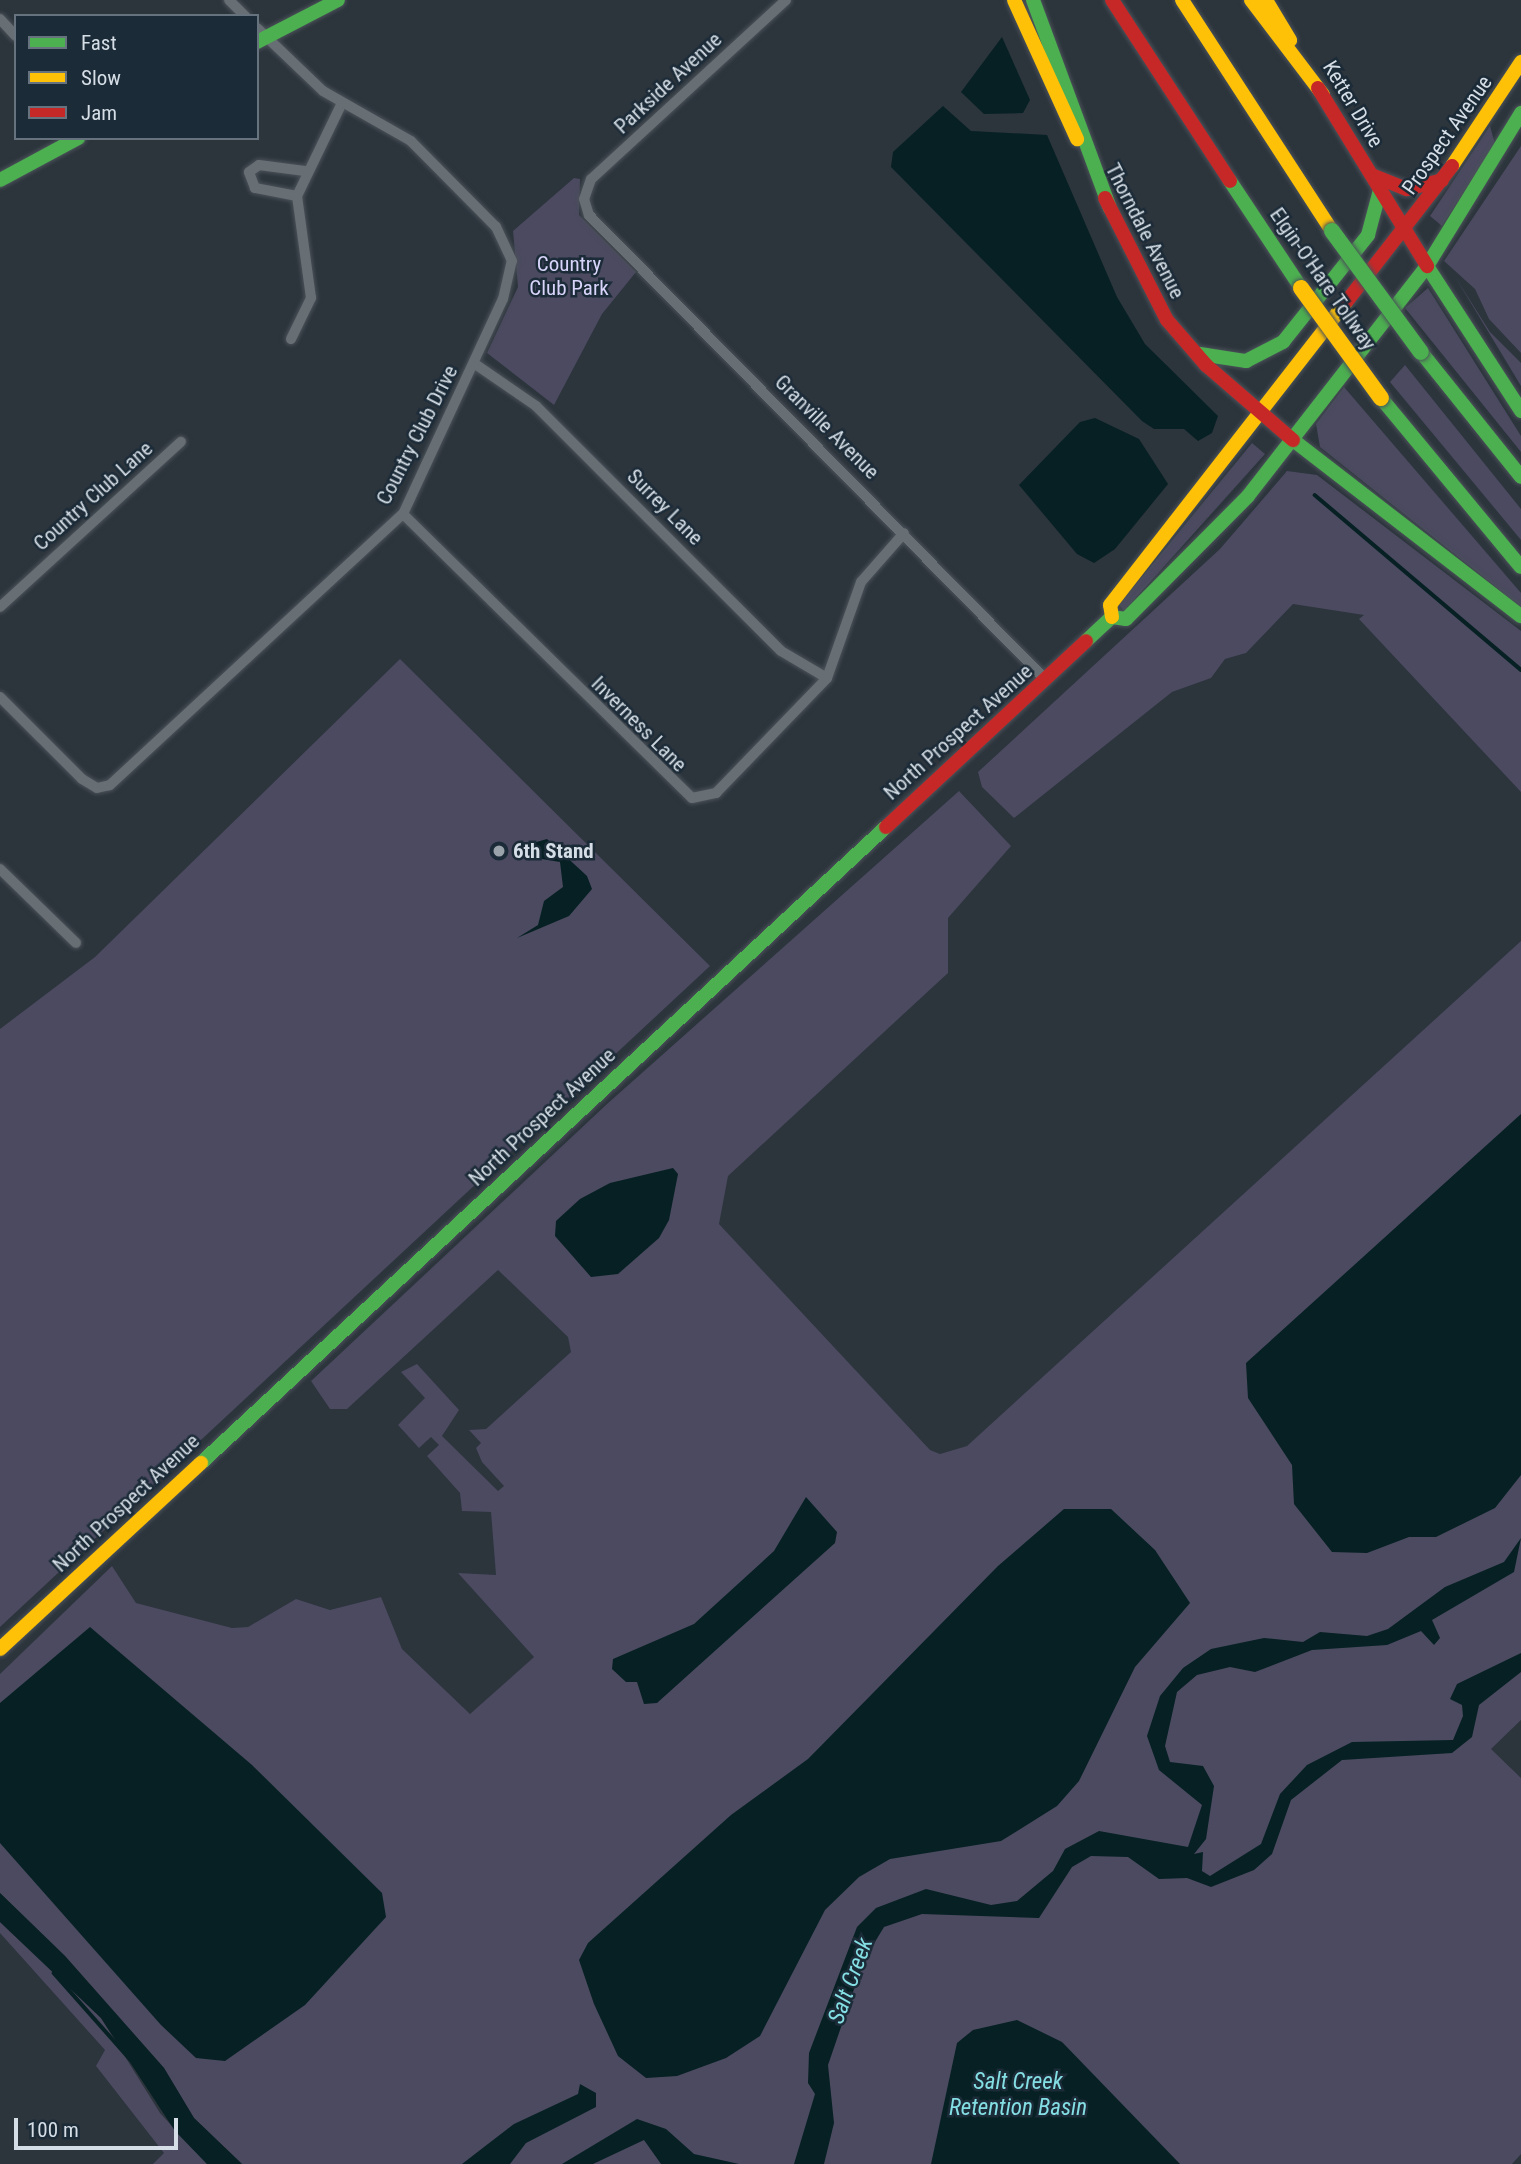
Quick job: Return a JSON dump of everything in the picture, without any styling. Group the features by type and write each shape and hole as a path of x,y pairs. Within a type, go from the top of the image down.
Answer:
{"main road":[{"path":"261,36 338,0"},
{"name":"Thorndale Avenue","path":"1014,0 1155,304 1200,354 1261,414 1521,616"},
{"path":"1032,0 1110,208"},
{"name":"Elgin-O'Hare Tollway","path":"1112,0 1301,288 1381,398 1521,567"},
{"name":"Elgin-O'Hare Tollway","path":"1182,0 1332,231 1421,352 1521,477"},
{"path":"1251,0 1323,95"},
{"name":"Ketter Drive","path":"1266,0 1403,229 1521,411"},
{"name":"Prospect Avenue","path":"1403,229 1442,180 1521,62"},
{"path":"1427,266 1521,113"},
{"path":"0,180 74,140"},
{"path":"1368,170 1381,182 1407,189 1442,180"},
{"path":"1200,354 1247,361 1283,342 1368,235 1380,190"},
{"name":"North Prospect Avenue","path":"1112,617 1110,605 1403,229"},
{"name":"North Prospect Avenue","path":"1112,617 1126,619 1171,577 1293,440 1427,266"},
{"name":"North Prospect Avenue","path":"0,1649 1112,617"}],"street":[{"path":"229,0 243,14"},
{"name":"Parkside Avenue","path":"584,199 591,179 786,0"},
{"path":"0,19 14,34"},
{"name":"Country Club Drive","path":"0,697 82,779 97,788 110,785 403,514 475,364 512,261 502,236 411,141 342,103 261,36"},
{"path":"291,339 311,298 297,196 305,171 342,103"},
{"path":"297,196 256,188 249,172 258,165 305,171"},
{"name":"Granville Avenue","path":"584,199 589,215 1046,680"},
{"name":"Surrey Lane","path":"475,364 536,406 781,651 827,678"},
{"name":"Country Club Lane","path":"0,607 181,442"},
{"name":"Inverness Lane","path":"403,514 692,798 716,793 827,678 861,582 904,533"},
{"path":"0,869 76,943"}],"green space":[{"path":"1490,126 1495,144 1442,226 1430,216"},
{"path":"1521,146 1521,353 1489,319 1475,289 1444,261"},
{"name":"Country Club Park","path":"574,178 580,179 579,215 636,272 602,314 554,405 487,353 518,287 513,231"},
{"path":"1454,275 1490,332 1521,363 1521,386"},
{"path":"1428,288 1521,436 1521,452 1405,308"},
{"path":"1405,365 1521,509 1521,540 1390,382"},
{"path":"1344,387 1521,593 1521,607 1320,447 1316,424"},
{"path":"1252,443 1265,454 1124,611 1119,605"},
{"path":"1287,471 1317,475 1521,631 1521,792 1359,619 1364,615 1293,604 1246,653 1225,659 1211,678 1172,692 1014,818 982,787 978,772 1220,549"},
{"path":"400,659 710,966 0,1627 0,1029 95,957"},
{"path":"959,791 1011,846 948,918 948,973 728,1176 719,1224 930,1450 940,1454 967,1446 1521,941 1521,1720 1491,1749 1521,1778 1521,2154 1512,2164 242,2164 194,2118 164,2068 65,1956 0,1893 0,1674 112,1566 136,1603 232,1628 248,1627 296,1599 330,1610 381,1597 402,1649 470,1714 534,1657 458,1573 496,1575 491,1512 462,1511 460,1493 427,1456 439,1445 431,1437 419,1448 398,1425 425,1398 401,1372 417,1364 459,1410 442,1436 498,1491 504,1486 482,1462 476,1448 481,1443 469,1430 486,1429 571,1352 568,1337 498,1270 347,1409 330,1409 311,1381 607,1104"},
{"path":"0,1922 101,2018 160,2113 207,2164 153,2164 164,2153 96,2066 105,2050 0,1933"}],"water":[{"path":"1002,37 1030,100 1023,113 984,114 961,92"},
{"path":"943,106 971,131 1047,135 1117,297 1145,344 1218,416 1212,433 1198,441 1184,429 1154,429 1142,421 891,167 893,152"},
{"path":"1095,418 1139,439 1168,484 1115,549 1094,563 1077,554 1019,485 1080,422"},
{"path":"547,839 587,876 592,889 569,916 517,938 538,925 544,901 563,887 560,862 530,857 533,843"},
{"path":"1521,1114 1521,1475 1495,1508 1436,1537 1409,1537 1367,1553 1332,1552 1294,1504 1292,1465 1248,1398 1246,1363"},
{"path":"673,1168 678,1174 669,1220 659,1238 618,1274 591,1277 555,1236 556,1221 580,1199 610,1183"},
{"path":"806,1497 837,1532 835,1543 657,1703 644,1704 637,1682 626,1682 612,1669 613,1659 694,1624 774,1551"},
{"path":"1064,1509 1111,1509 1155,1550 1190,1603 1135,1667 1079,1781 1057,1806 1001,1841 890,1859 859,1877 825,1910 760,2036 726,2058 677,2076 646,2078 618,2056 594,2004 579,1960 588,1943 731,1815 808,1759 998,1566"},
{"name":"Salt Creek","path":"1521,1538 1514,1572 1432,1620 1440,1638 1434,1645 1421,1631 1387,1645 1312,1650 1255,1672 1230,1667 1197,1675 1177,1692 1165,1746 1170,1762 1203,1766 1214,1786 1206,1839 1194,1854 1203,1852 1202,1871 1210,1876 1261,1844 1280,1794 1307,1765 1352,1742 1453,1740 1463,1716 1462,1705 1450,1699 1457,1684 1521,1653 1521,1672 1479,1705 1472,1737 1452,1753 1342,1760 1291,1800 1272,1854 1254,1870 1211,1887 1187,1878 1159,1879 1128,1857 1091,1856 1072,1867 1039,1918 922,1914 884,1927 864,1960 828,2065 834,2123 824,2164 794,2164 815,2094 808,2083 809,2053 857,1927 876,1908 926,1889 991,1905 1017,1901 1053,1871 1065,1849 1099,1831 1188,1847 1202,1805 1159,1770 1147,1736 1160,1696 1183,1668 1211,1649 1264,1638 1303,1642 1320,1632 1367,1636 1388,1629 1445,1587 1504,1562"},
{"path":"90,1627 252,1765 382,1893 386,1917 305,2005 225,2061 196,2058 161,2025 0,1843 0,1703"},
{"path":"0,1893 65,1956 164,2068 194,2118 242,2164 207,2164 175,2131 101,2018 0,1922"},
{"name":"Salt Creek Retention Basin","path":"1017,2020 1062,2042 1180,2164 931,2164 957,2043 973,2030"},
{"path":"580,2084 596,2093 596,2107 526,2143 510,2164 462,2164 514,2124 578,2094"},
{"path":"637,2119 666,2129 694,2154 739,2164 661,2164 644,2140 593,2164 562,2164"}],"waterway":[{"path":"1315,495 1521,670"},
{"path":"54,1973 130,2059"}],"traffic: fast":[{"path":"259,41 338,0"},
{"path":"1033,0 1110,208"},
{"path":"1086,641 1112,617 1126,619 1248,496 1427,266 1521,113"},
{"path":"0,180 74,140"},
{"path":"1230,181 1301,288"},
{"path":"1200,354 1246,361 1283,342 1368,235 1380,190"},
{"path":"1332,231 1421,352"},
{"path":"1427,266 1521,411"},
{"path":"1421,352 1521,477"},
{"path":"1381,398 1521,567"},
{"path":"1293,440 1521,616"},
{"path":"201,1463 886,827"}],"traffic: slow":[{"path":"1014,0 1077,139"},
{"path":"1182,0 1332,231"},
{"path":"1251,0 1323,95"},
{"path":"1266,0 1290,40"},
{"path":"1452,166 1521,62"},
{"path":"1301,288 1381,398"},
{"path":"1112,617 1110,605 1347,301"},
{"path":"0,1649 201,1463"}],"traffic: jam":[{"path":"1112,0 1230,181"},
{"path":"1318,88 1427,266"},
{"path":"1347,301 1452,166"},
{"path":"1374,176 1407,189 1442,180"},
{"path":"1105,198 1167,320 1206,365 1293,440"},
{"path":"886,827 1086,641"}],"place":[{"name":"6th Stand","path":"499,851"}]}
